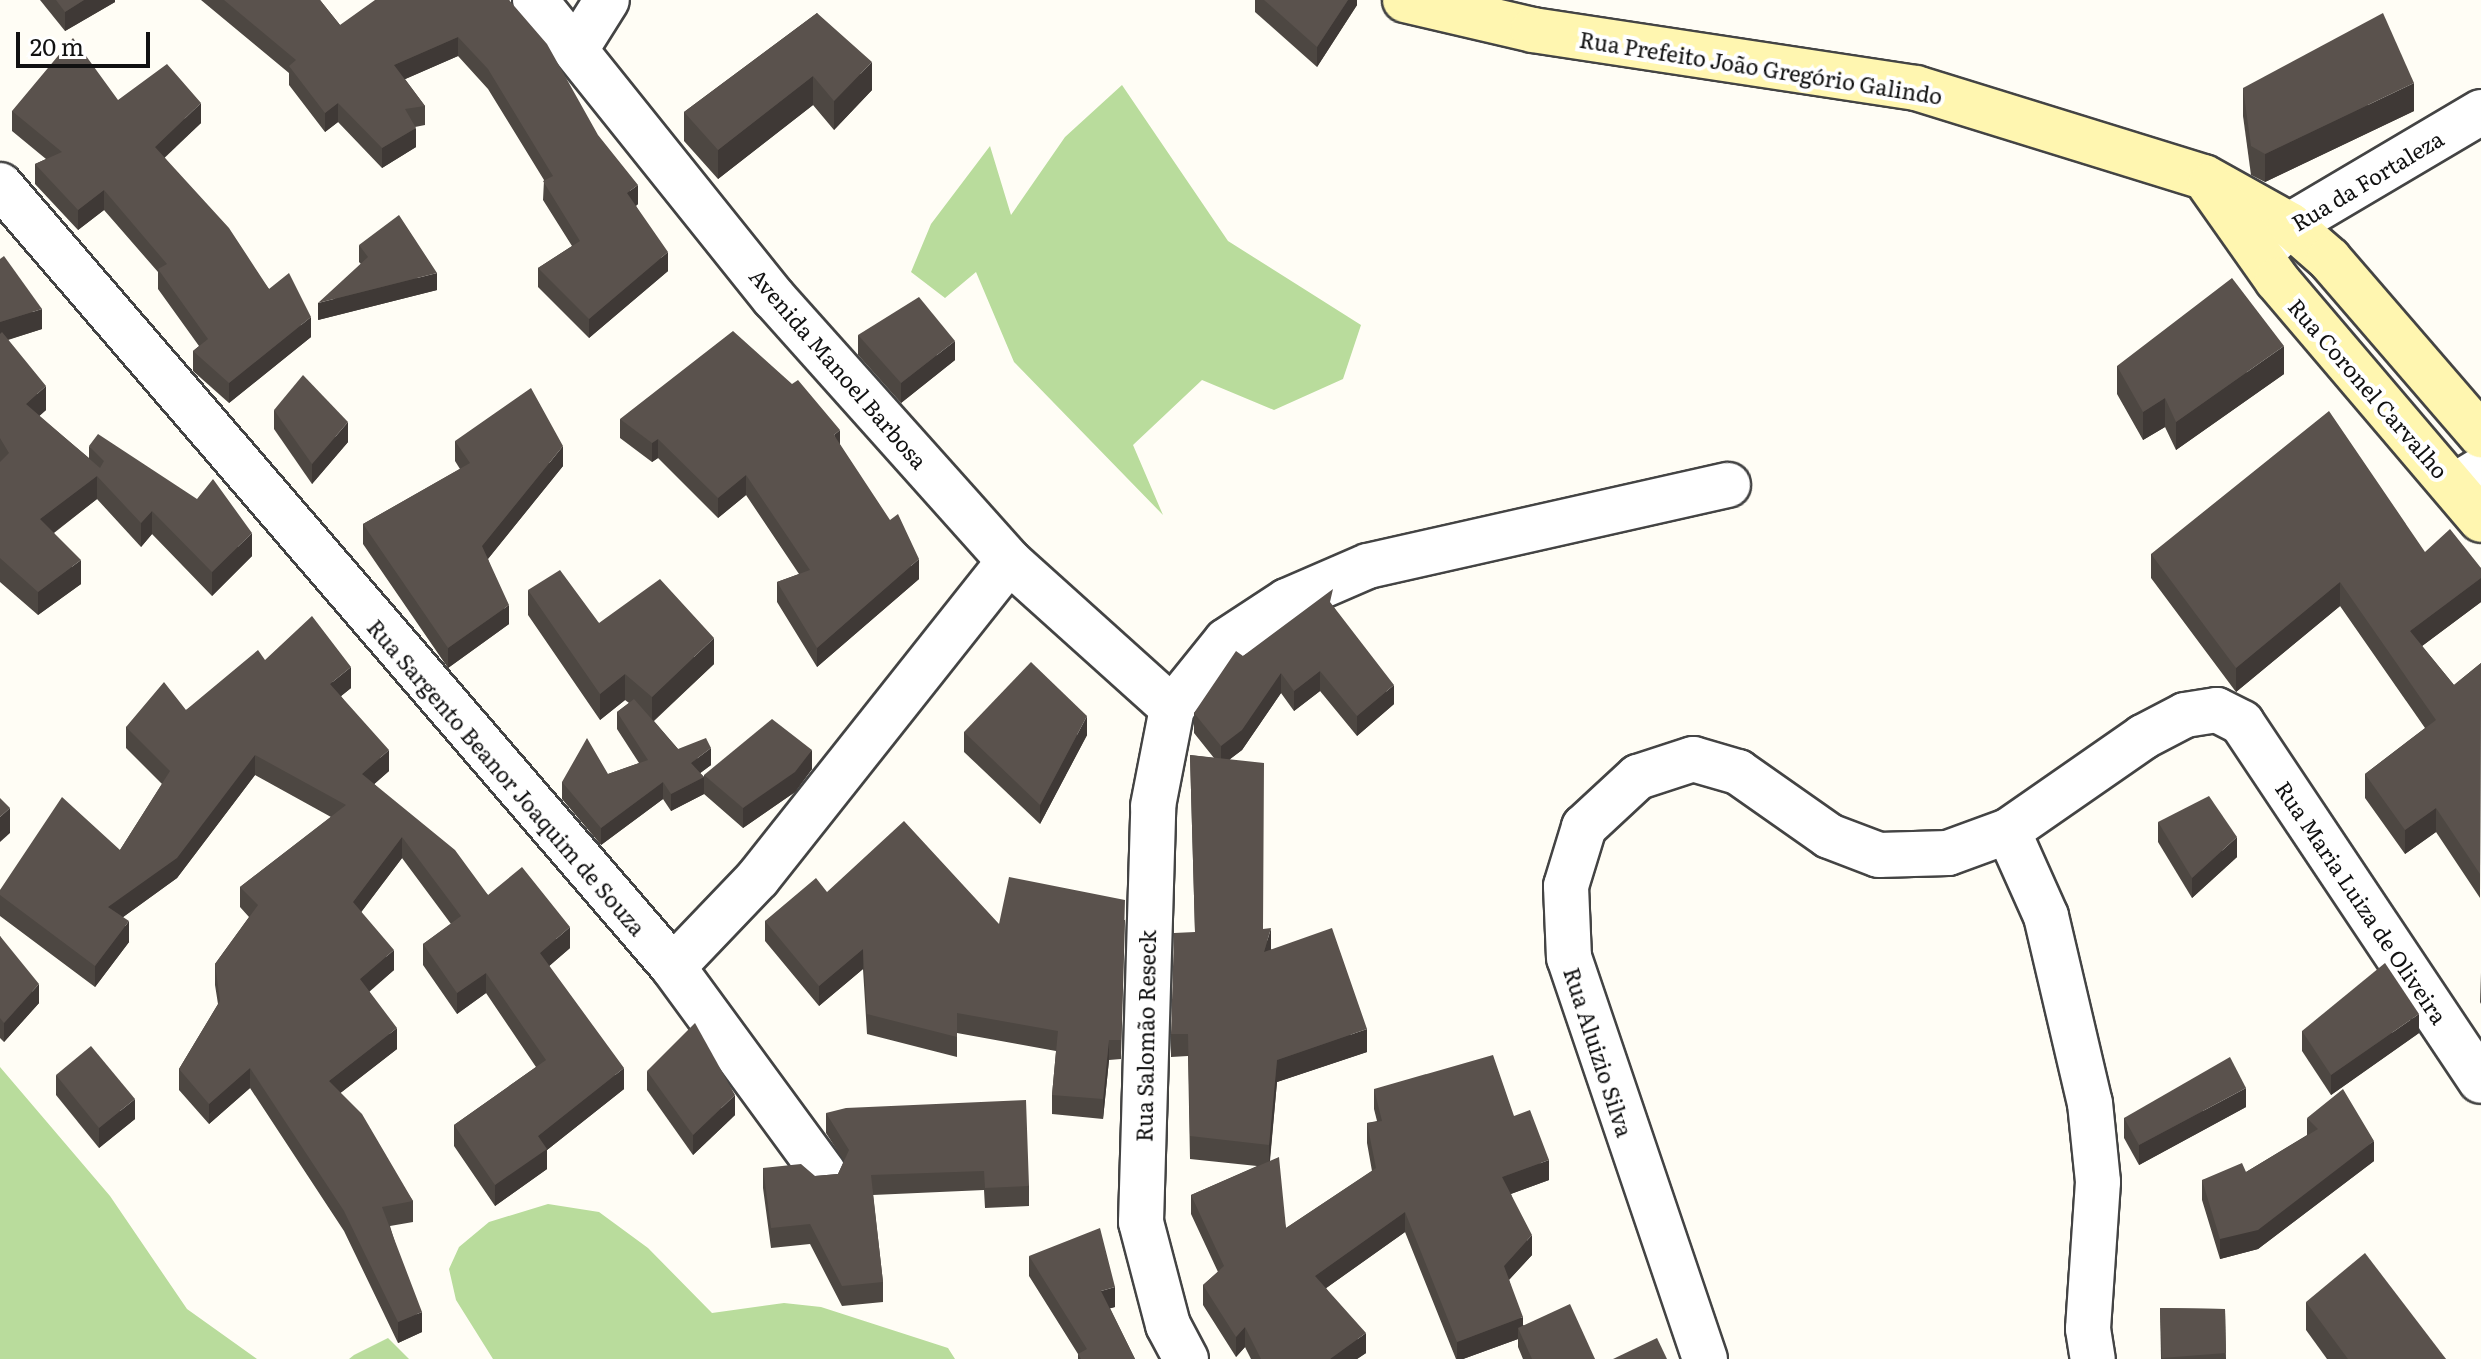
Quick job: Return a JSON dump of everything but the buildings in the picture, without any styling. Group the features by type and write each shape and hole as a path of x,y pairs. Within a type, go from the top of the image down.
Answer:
{"main road":[{"name":"Rua Prefeito João Gregório Galindo","path":"1405,0 1533,30 1916,88 2204,177 2290,225"},
{"name":"Rua Coronel Carvalho","path":"2204,177 2258,255 2468,478 2481,520"},
{"path":"2290,225 2329,259 2481,435"}],"street":[{"name":"Avenida Manoel Barbosa","path":"535,0 578,46 774,298 1009,561 1172,708"},
{"path":"578,46 607,0"},
{"name":"Rua da Fortaleza","path":"2258,255 2290,225 2481,112"},
{"name":"Rua Sargento Beanor Joaquim de Souza","path":"0,185 673,967 824,1173"},
{"path":"1172,708 1226,641 1287,601 1368,566 1728,485"},
{"path":"673,967 758,878 1009,561"},
{"name":"Rua Salomão Reseck","path":"1172,708 1153,806 1141,1222 1168,1325 1186,1359"},
{"name":"Rua Aluizio Silva","path":"1705,1359 1569,958 1566,886 1584,827 1638,777 1693,759 1738,772 1829,836 1879,855 1948,853 2008,831 2185,715 2217,710 2242,723"},
{"name":"Rua Maria Luiza de Oliveira","path":"2242,723 2481,1081"},
{"path":"2008,831 2046,916 2090,1103 2098,1182 2088,1329 2093,1359"}],"green space":[{"path":"1122,85 1228,241 1361,325 1343,379 1274,410 1202,380 1133,445 1163,515 1014,362 976,272 945,298 911,272 931,224 990,146 1011,215 1065,137"},
{"path":"0,1067 110,1196 187,1309 257,1359 0,1359"},
{"path":"548,1204 599,1212 648,1248 712,1313 784,1303 821,1307 948,1348 955,1359 493,1359 456,1300 449,1269 459,1247 489,1222"},
{"path":"388,1338 409,1359 349,1359 354,1355"}]}
